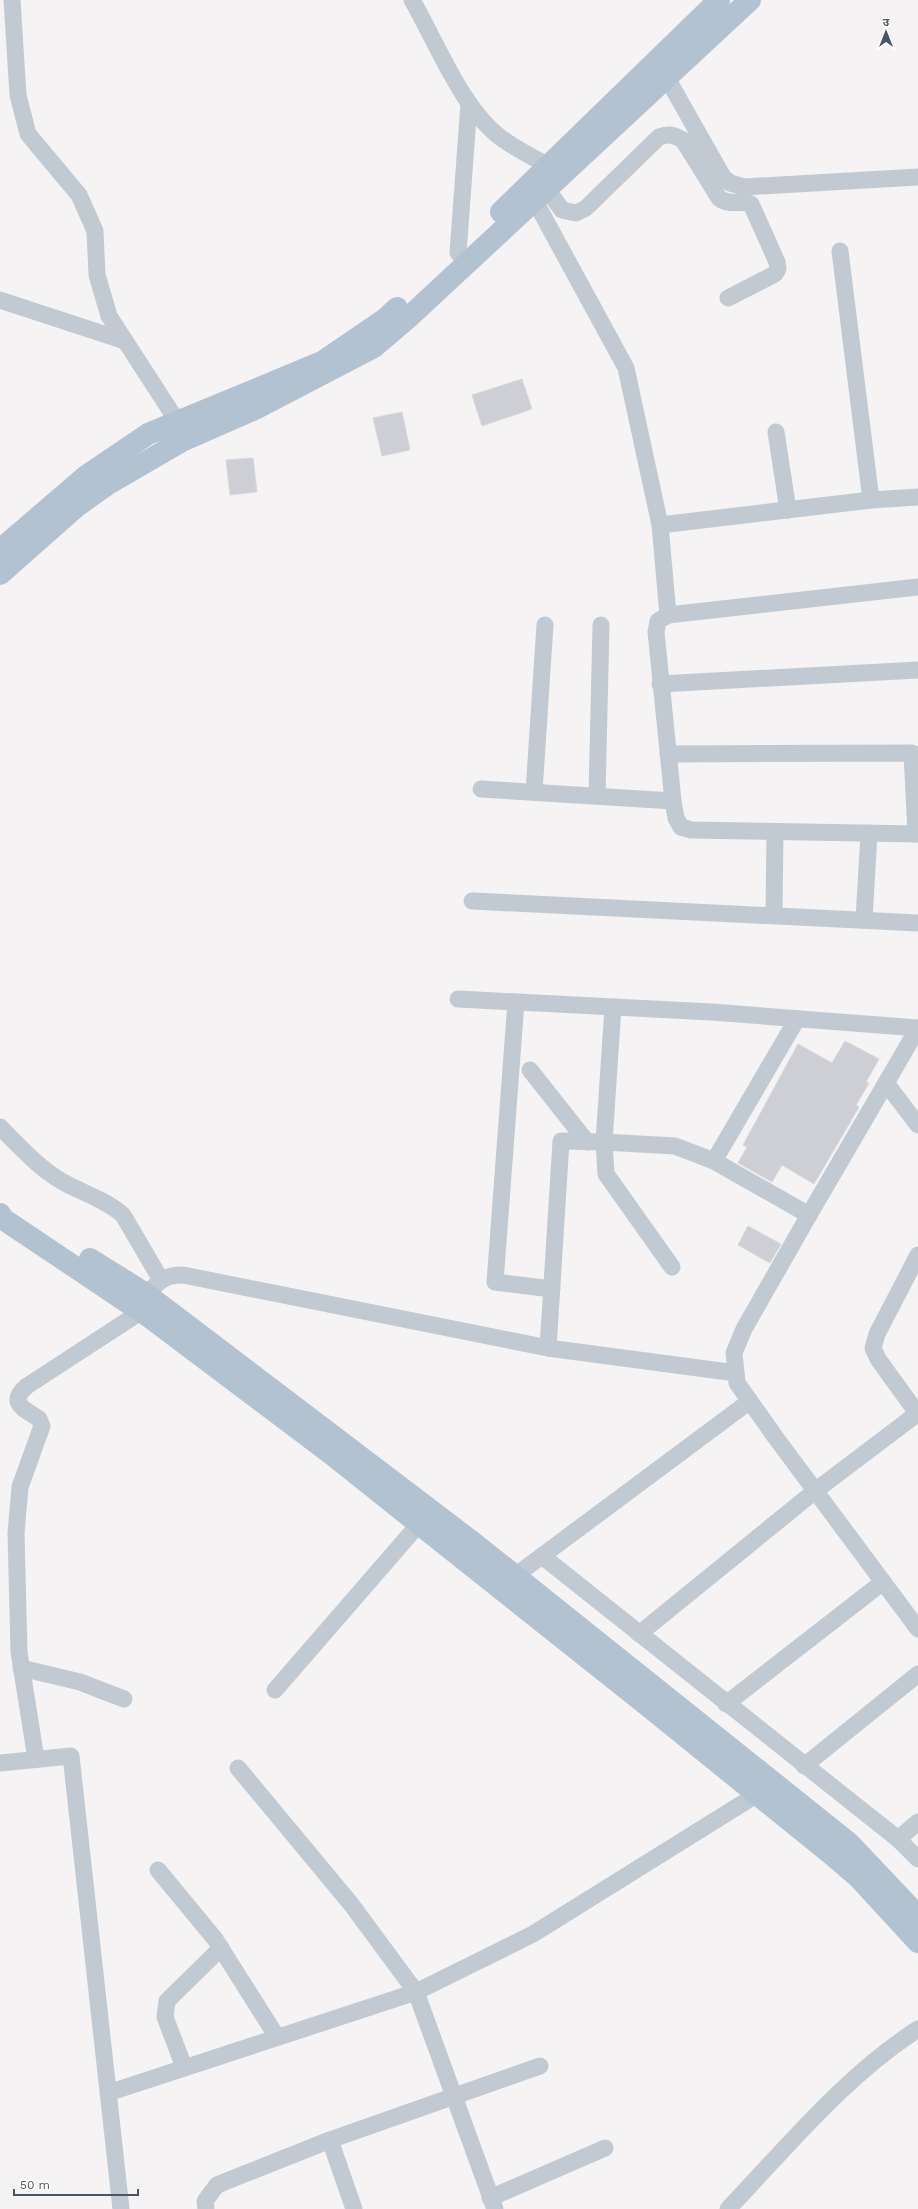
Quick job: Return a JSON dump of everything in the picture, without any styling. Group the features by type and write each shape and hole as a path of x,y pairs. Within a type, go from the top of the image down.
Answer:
{"main road":[{"path":"0,550 86,476 148,434 322,362 385,319 458,253 719,0"},
{"path":"0,574 77,506 108,484 182,441 255,409 374,347 408,318 750,0"},
{"path":"0,1198 14,1213 150,1295 515,1576 763,1788 859,1878 918,1942"},
{"path":"0,1214 3,1219 150,1295 324,1449 648,1706 763,1788 849,1844 918,1916"}],"street":[{"path":"12,0 18,95 28,134 79,195 95,232 98,275 109,316 177,421"},
{"path":"412,0 469,104 488,126 503,140 549,166"},
{"path":"667,78 723,178 730,183 744,187 918,177"},
{"path":"458,253 469,104"},
{"path":"541,195 562,210 576,213 586,208 659,137 667,134 676,136 683,140 723,202 751,204 777,262 778,269 775,274 728,298"},
{"path":"541,195 626,368 660,526 668,615"},
{"path":"840,251 871,500"},
{"path":"0,300 125,341"},
{"path":"776,432 788,510"},
{"path":"660,526 871,500 918,497"},
{"path":"668,754 915,753 917,834 691,830 681,827 676,818 673,801 660,684 656,632 658,621 668,615 918,587"},
{"path":"534,792 545,625"},
{"path":"597,796 601,625"},
{"path":"660,684 918,670"},
{"path":"481,789 673,801"},
{"path":"774,915 775,832"},
{"path":"864,920 869,834"},
{"path":"472,901 918,923"},
{"path":"458,999 613,1007 918,1028 744,1329 734,1353 737,1383 918,1629"},
{"path":"516,1002 495,1282 552,1289"},
{"path":"613,1007 604,1142 606,1174 672,1267"},
{"path":"714,1161 797,1019"},
{"path":"530,1070 587,1142"},
{"path":"886,1083 918,1125"},
{"path":"0,1127 43,1168 63,1181 115,1207 123,1214 150,1295"},
{"path":"548,1348 561,1141 675,1146 714,1161 809,1215"},
{"path":"639,1634 815,1491 918,1413 878,1359 874,1348 877,1334 918,1254"},
{"path":"36,1760 19,1652 16,1526 20,1487 42,1426 39,1419 23,1410 19,1405 21,1391 150,1295 170,1275 183,1275 548,1348 736,1373"},
{"path":"515,1576 750,1401"},
{"path":"275,1690 419,1524"},
{"path":"542,1556 726,1704 898,1839 918,1859"},
{"path":"726,1704 883,1582"},
{"path":"21,1668 80,1682 124,1699"},
{"path":"804,1766 918,1674"},
{"path":"0,1763 71,1756 121,2209"},
{"path":"238,1768 351,1904 416,1992 492,2203 605,2148"},
{"path":"108,2093 416,1992 533,1934 763,1788"},
{"path":"898,1839 918,1822"},
{"path":"158,1870 221,1948 277,2037"},
{"path":"184,2068 165,2017 167,2001 221,1948"},
{"path":"728,2209 834,2098 882,2054 918,2030"},
{"path":"206,2209 205,2201 217,2185 330,2140 540,2066"},
{"path":"330,2140 354,2209"}],"building":[{"path":"522,379 532,409 482,426 472,395"},
{"path":"402,412 410,450 382,456 373,418"},
{"path":"253,458 257,492 230,495 226,460"},
{"path":"845,1041 879,1059 866,1082 869,1083 856,1105 859,1107 814,1184 782,1165 772,1182 738,1163 747,1147 743,1145 798,1044 832,1063"},
{"path":"748,1226 781,1244 770,1263 738,1245"}]}
